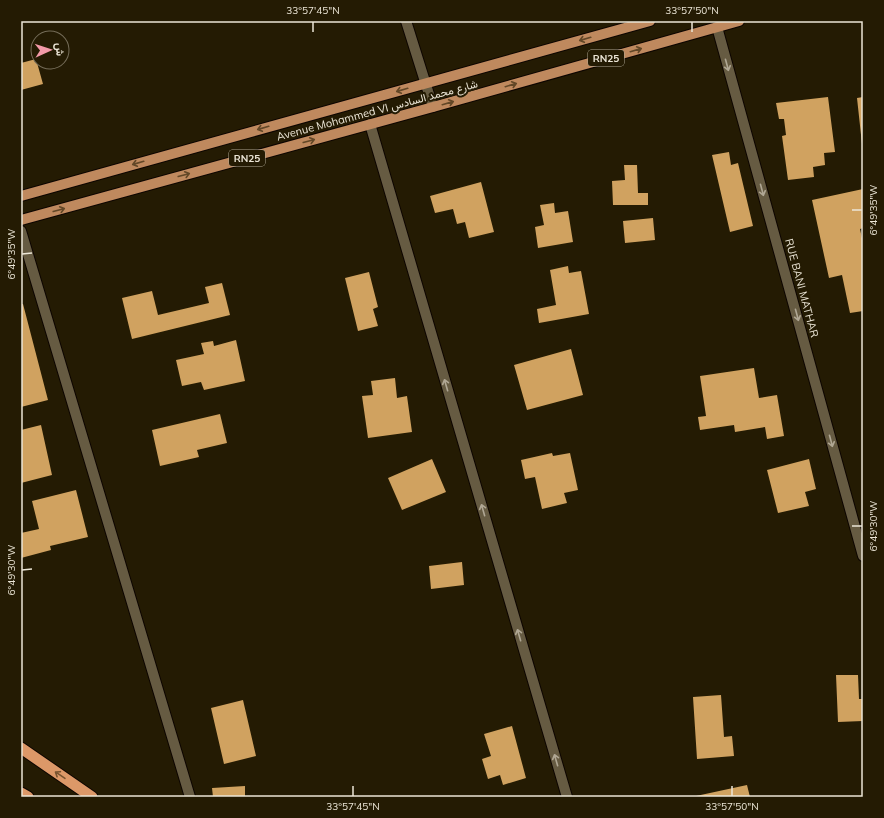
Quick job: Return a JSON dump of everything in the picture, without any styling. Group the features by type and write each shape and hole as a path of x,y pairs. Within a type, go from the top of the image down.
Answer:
{"highway":[{"path":"21,748 92,797"},
{"path":"21,793 28,797"}],"main road":[{"name":"Avenue Mohammed VI شارع محمد السادس","path":"21,196 650,21"},
{"name":"Avenue Mohammed VI شارع محمد السادس","path":"21,220 739,21"}],"street":[{"path":"406,21 433,107"},
{"name":"RUE BANI MATHAR","path":"717,27 863,556"},
{"path":"370,124 567,797"},
{"path":"21,230 190,797"}],"building":[{"path":"30,61 30,70 39,70 43,84 21,90 21,63"},
{"path":"828,97 835,152 824,153 825,165 813,167 814,177 788,180 782,136 786,135 784,119 779,119 776,103"},
{"path":"863,97 863,144 862,144 857,98"},
{"path":"729,152 731,165 738,163 753,226 730,232 712,155"},
{"path":"624,165 637,165 638,193 648,193 648,205 613,205 612,181 625,180"},
{"path":"481,182 494,232 469,238 465,222 457,224 453,209 435,213 430,196"},
{"path":"863,189 863,228 860,229 863,243 863,311 850,313 842,275 829,278 812,200"},
{"path":"554,203 555,213 568,211 573,242 538,248 535,227 544,225 540,205"},
{"path":"653,218 655,240 625,243 623,221"},
{"path":"568,266 569,273 581,271 589,314 539,323 537,309 556,305 550,270"},
{"path":"369,272 378,307 373,309 378,326 358,331 345,278"},
{"path":"222,283 230,315 132,339 122,298 152,291 158,315 209,303 205,287"},
{"path":"21,304 23,304 48,400 21,407"},
{"path":"236,340 245,381 204,390 201,382 182,386 176,360 204,354 201,343 213,341 214,346"},
{"path":"571,349 583,395 527,410 514,365"},
{"path":"754,368 759,398 777,395 784,436 767,439 765,427 735,432 734,425 700,430 698,417 706,416 700,376"},
{"path":"395,378 397,398 407,396 412,432 368,438 362,396 373,395 371,381"},
{"path":"220,414 227,443 197,450 199,457 160,466 152,430"},
{"path":"41,425 52,475 21,483 21,430"},
{"path":"552,453 553,456 570,453 578,490 564,493 567,503 542,509 535,477 525,479 521,460"},
{"path":"432,459 446,492 402,510 388,478"},
{"path":"809,459 816,489 805,492 809,506 778,513 767,470"},
{"path":"76,490 88,537 50,546 51,550 21,558 21,533 39,529 32,501"},
{"path":"462,562 464,585 431,589 429,566"},
{"path":"836,675 858,675 859,699 863,699 863,721 838,722"},
{"path":"721,695 724,737 732,736 734,756 697,759 693,697"},
{"path":"243,700 256,756 224,764 211,708"},
{"path":"512,726 526,778 503,785 500,775 488,779 482,759 491,756 484,734"},
{"path":"747,785 750,797 696,797 696,796"},
{"path":"245,786 245,797 213,797 212,788"}]}
